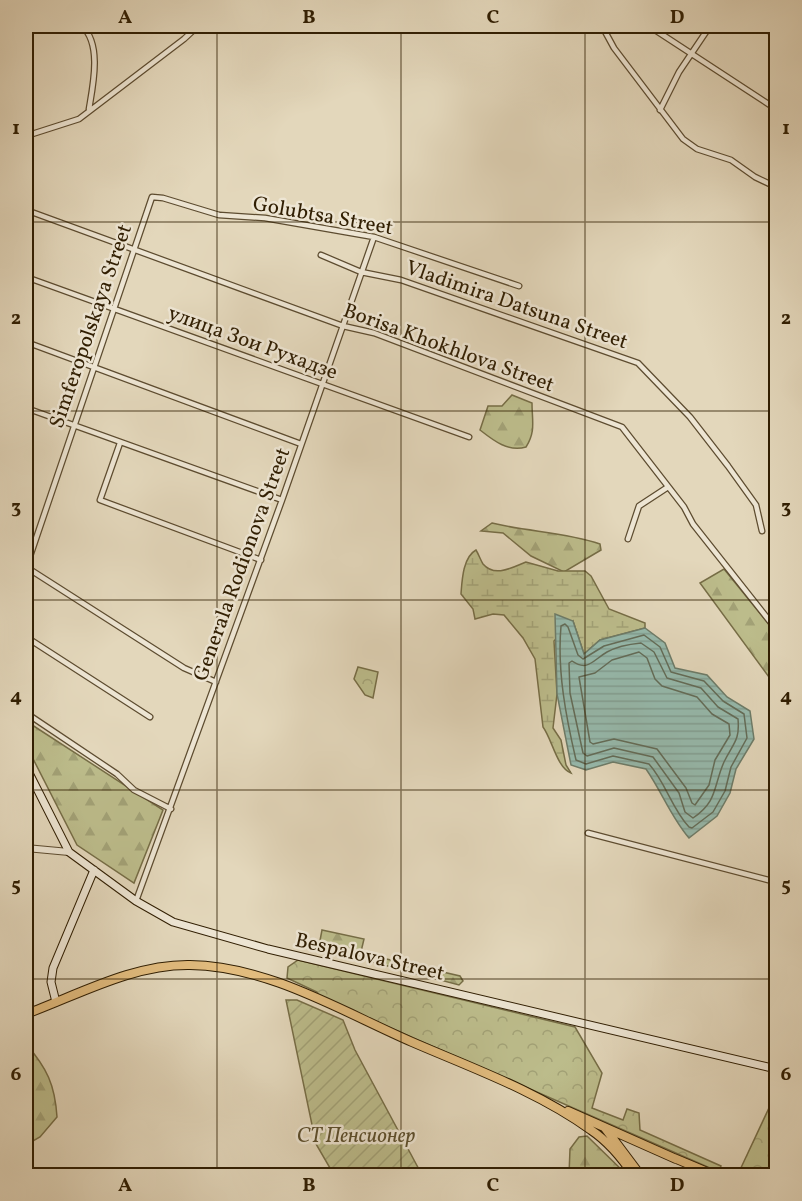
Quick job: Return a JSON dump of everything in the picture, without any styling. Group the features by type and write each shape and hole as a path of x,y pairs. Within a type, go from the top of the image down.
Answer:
{"main road":[{"name":"Bespalova Street","path":"26,767 69,852 136,902 173,922 219,936 777,1069"},
{"path":"56,1002 51,982 53,968 94,870"},
{"path":"26,1014 158,968 192,965 236,970 268,979 528,1094 602,1124 676,1159"},
{"path":"528,1094 570,1116 717,1176"},
{"path":"570,1116 611,1146 634,1176"},
{"path":"602,1124 641,1176"}],"street":[{"path":"82,26 91,37 93,50 89,109"},
{"path":"26,136 73,122 198,26"},
{"path":"602,26 614,48 660,110 691,146 732,160 755,177 777,187"},
{"path":"649,26 777,110"},
{"path":"660,110 691,53 710,26"},
{"path":"762,26 777,36"},
{"name":"Golubtsa Street","path":"152,197 163,198 219,215 265,218 374,237 519,286"},
{"name":"Simferopolskaya Street","path":"26,567 152,197"},
{"name":"Borisa Khokhlova Street","path":"26,210 343,326 374,333 622,427 669,487 693,524 777,629"},
{"name":"Generala Rodionova Street","path":"136,902 261,560 374,237"},
{"name":"Vladimira Datsuna Street","path":"321,255 361,272 401,280 638,363 690,417 728,466 756,505 762,531"},
{"name":"улица Зои Рухадзе","path":"26,277 469,437"},
{"path":"26,342 302,444"},
{"path":"26,408 282,500"},
{"path":"120,443 100,500 261,560"},
{"path":"628,539 639,506 669,487"},
{"path":"26,567 184,668 216,682"},
{"path":"26,637 150,717"},
{"path":"26,713 117,774 134,790 171,808"},
{"path":"588,833 777,882"},
{"path":"51,850 59,845 62,839"},
{"path":"26,848 69,852"}],"green space":[{"path":"512,395 532,403 532,431 526,447 507,447 480,430 488,406 502,406"},
{"path":"492,523 587,540 600,544 601,550 564,572 531,556 503,533 481,531"},
{"path":"476,550 483,564 498,571 526,562 558,571 585,571 591,576 609,609 645,623 645,628 600,640 584,654 573,621 554,641 557,694 553,728 561,740 566,765 571,773 558,759 543,727 535,659 523,638 504,615 493,614 475,619 473,609 461,594 466,563"},
{"path":"724,569 776,633 776,694 769,677 700,583"},
{"path":"358,667 378,672 373,698 365,695 354,679"},
{"path":"26,721 163,810 134,883 77,845 26,745"},
{"path":"322,930 364,939 359,960 318,951"},
{"path":"367,956 460,976 463,981 459,985 369,961"},
{"path":"298,960 575,1027 602,1073 592,1108 623,1120 627,1109 639,1113 640,1130 721,1166 719,1172 318,996 317,992 287,978 288,967"},
{"name":"СТ Пенсионер","path":"286,1000 297,1000 343,1020 355,1050 422,1175 334,1175 316,1144"},
{"path":"26,1044 49,1078 57,1117 40,1137 26,1145"},
{"path":"776,1093 776,1175 748,1175 739,1172"},
{"path":"587,1136 627,1175 569,1175 570,1149 579,1137"}],"water":[{"path":"555,614 573,621 584,654 600,640 645,628 665,643 675,668 707,675 727,697 750,711 754,739 736,769 730,793 717,816 689,838 646,769 613,762 586,770 571,765 557,694"}]}
